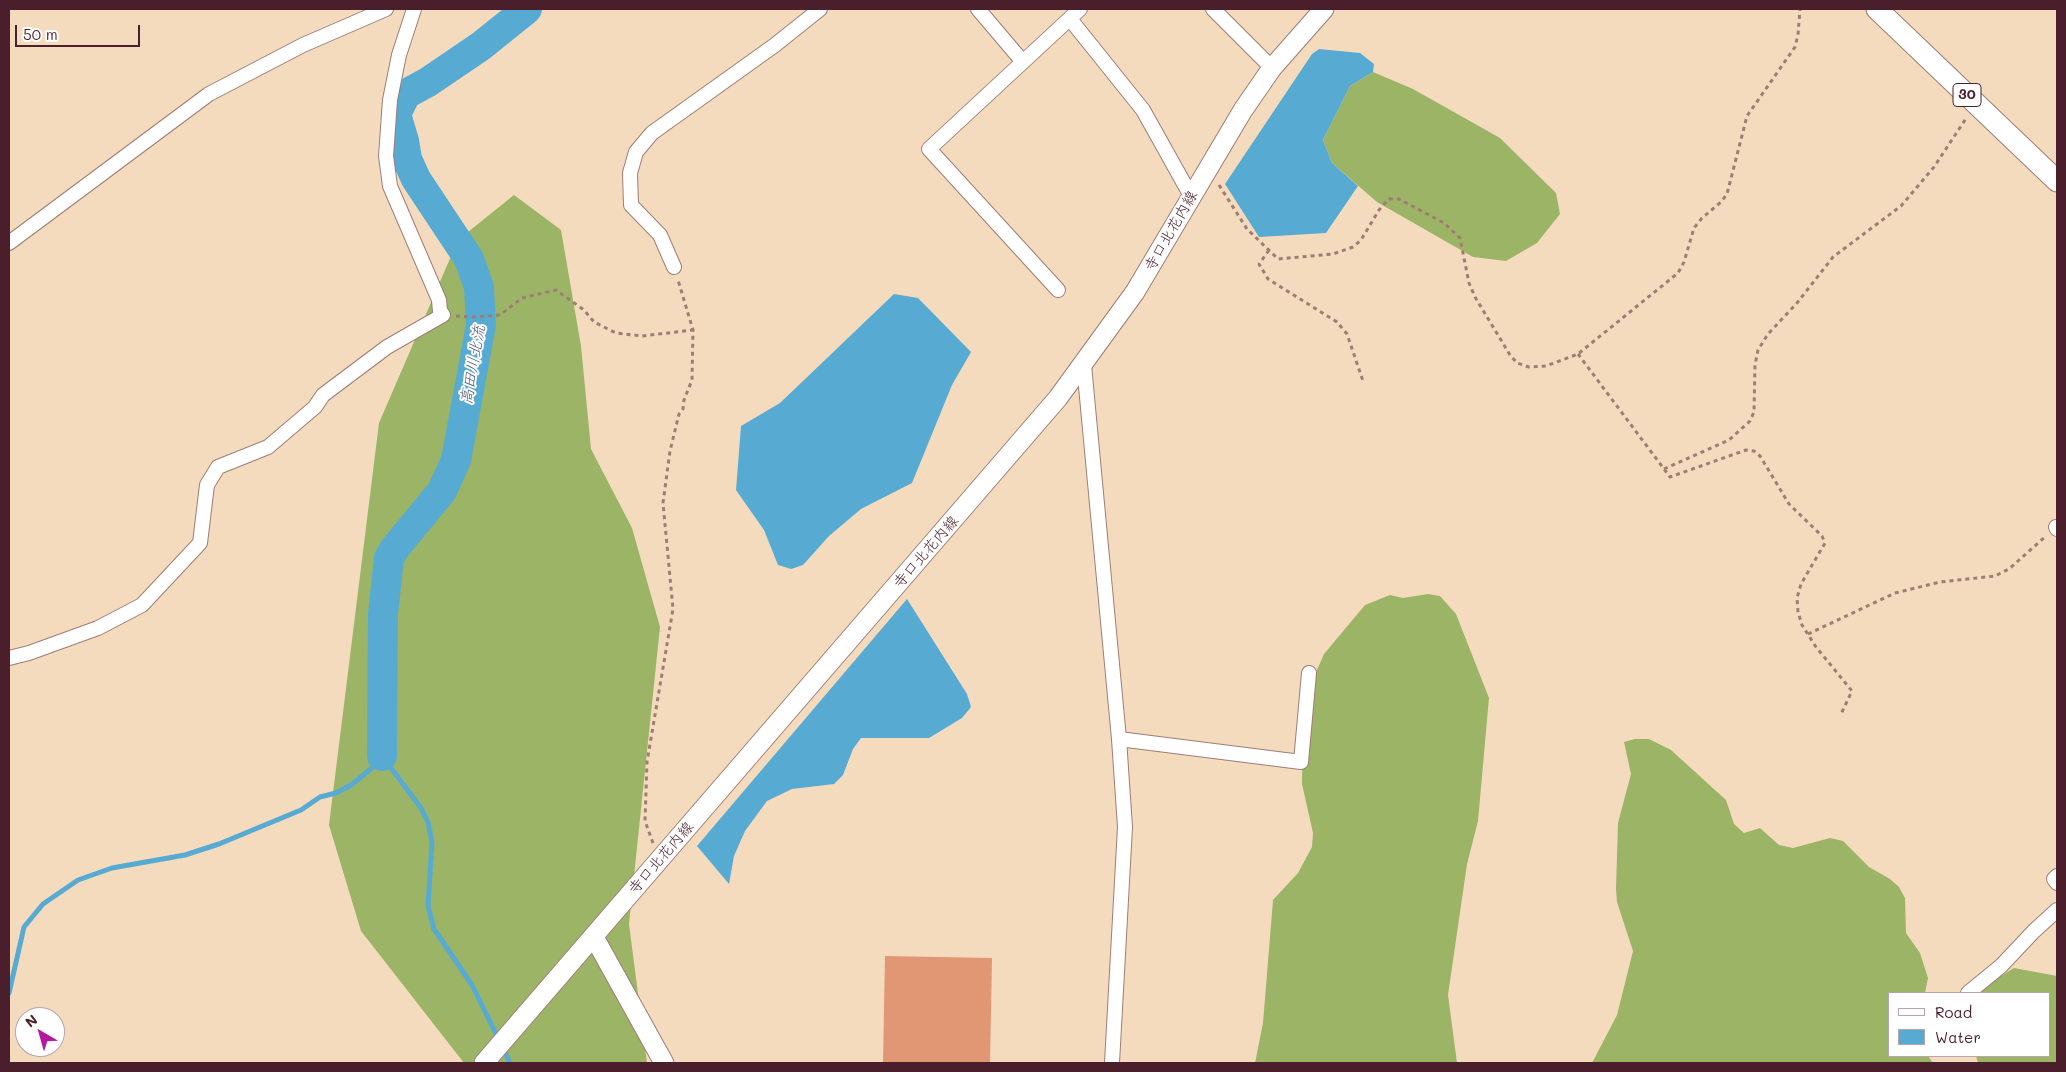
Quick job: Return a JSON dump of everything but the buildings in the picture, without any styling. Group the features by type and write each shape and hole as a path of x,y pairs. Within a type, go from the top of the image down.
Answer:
{"main road":[{"name":"寺口北花内線","path":"484,1063 1020,442 1084,365 1135,292 1243,110 1272,68 1324,9"},
{"name":"30","path":"1877,9 2057,181"},
{"path":"594,937 664,1063"}],"street":[{"path":"9,243 209,94 303,45 386,9"},
{"path":"9,658 29,653 98,628 142,605 200,543 207,485 218,467 268,447 315,407 323,395 386,347 443,315 440,311 439,300 390,186 386,156 390,100 399,55 414,9"},
{"path":"674,267 660,235 631,205 630,173 636,152 652,133 774,46 820,9"},
{"path":"978,9 1023,62"},
{"path":"1212,9 1272,68"},
{"path":"1058,290 929,148 1076,14 1143,110 1191,196"},
{"path":"1084,365 1119,739 1125,827 1112,1063"},
{"path":"1119,739 1301,762 1309,672"},
{"path":"2057,876 2054,879 2057,883"},
{"path":"1969,992 2001,966 2057,910"}],"path":[{"path":"1208,168 1247,229 1278,259 1342,252 1361,240 1385,203 1390,199 1399,199 1444,223 1460,238 1469,283 1475,297 1517,363 1528,367 1546,366 1578,354 1678,273 1684,262 1694,228 1727,194 1748,116 1794,47 1798,35 1800,9"},
{"path":"1664,469 1729,440 1750,422 1754,412 1755,365 1758,350 1768,334 1797,304 1833,257 1885,220 1918,187 1976,103"},
{"path":"1269,250 1259,264 1268,279 1337,322 1347,334 1363,381"},
{"path":"659,860 645,821 647,762 672,608 663,503 670,451 679,414 683,409 692,380 693,330 674,267"},
{"path":"443,315 474,317 500,315 522,298 556,290 584,310 594,322 616,333 642,336 693,330"},
{"path":"1578,354 1670,477 1746,450 1754,451 1760,456 1789,504 1822,536 1825,543 1801,584 1797,598 1798,612 1808,634 1852,691 1841,714"},
{"path":"1808,634 1902,591 1940,582 1995,576 2009,568 2056,528"}],"green space":[{"path":"1373,72 1413,89 1500,138 1556,193 1560,214 1537,243 1506,261 1473,257 1377,202 1332,163 1323,140 1350,86"},
{"path":"514,195 561,230 581,346 591,449 632,528 660,627 629,924 647,1063 464,1063 361,931 329,825 379,423 458,240"},
{"path":"1428,594 1440,596 1456,614 1489,698 1478,821 1467,864 1448,995 1457,1063 1255,1063 1263,1023 1273,900 1298,873 1312,847 1313,833 1302,784 1303,702 1324,654 1365,605 1390,595 1403,598"},
{"path":"1635,739 1649,739 1671,750 1726,800 1734,824 1744,833 1760,828 1779,845 1793,848 1830,838 1843,841 1869,867 1890,879 1899,887 1905,898 1906,933 1920,953 1928,978 1925,992 1888,992 1888,1057 1929,1057 1933,1063 1592,1063 1617,1015 1633,951 1617,902 1616,889 1618,823 1631,774 1624,742"},
{"path":"2014,968 2057,976 2057,1063 1978,1063 1976,1057 2051,1057 2051,992 1980,992 1982,988"}],"water":[{"path":"1319,49 1360,53 1374,64 1373,72 1350,86 1323,140 1332,163 1358,186 1326,233 1259,237 1225,184 1312,54"},
{"path":"894,294 918,298 971,352 952,385 912,483 861,509 829,536 803,565 791,569 778,565 764,530 736,490 741,426 780,403"},
{"path":"907,599 967,694 971,707 962,718 929,738 861,738 853,749 843,775 834,784 792,789 767,801 745,831 734,856 729,884 697,846"}],"waterway":[{"name":"高田川北流","path":"382,756 383,614 389,558 442,491 456,460 481,325 479,287 469,259 416,179 407,159 396,114 406,94 428,82 481,46 527,9"},
{"path":"9,993 24,927 43,904 78,880 112,868 185,855 219,844 301,810 320,797 336,793 351,785 372,768 382,756 421,808 428,822 432,842 428,906 434,929 472,985 499,1040"},
{"path":"503,1048 510,1063"}]}
